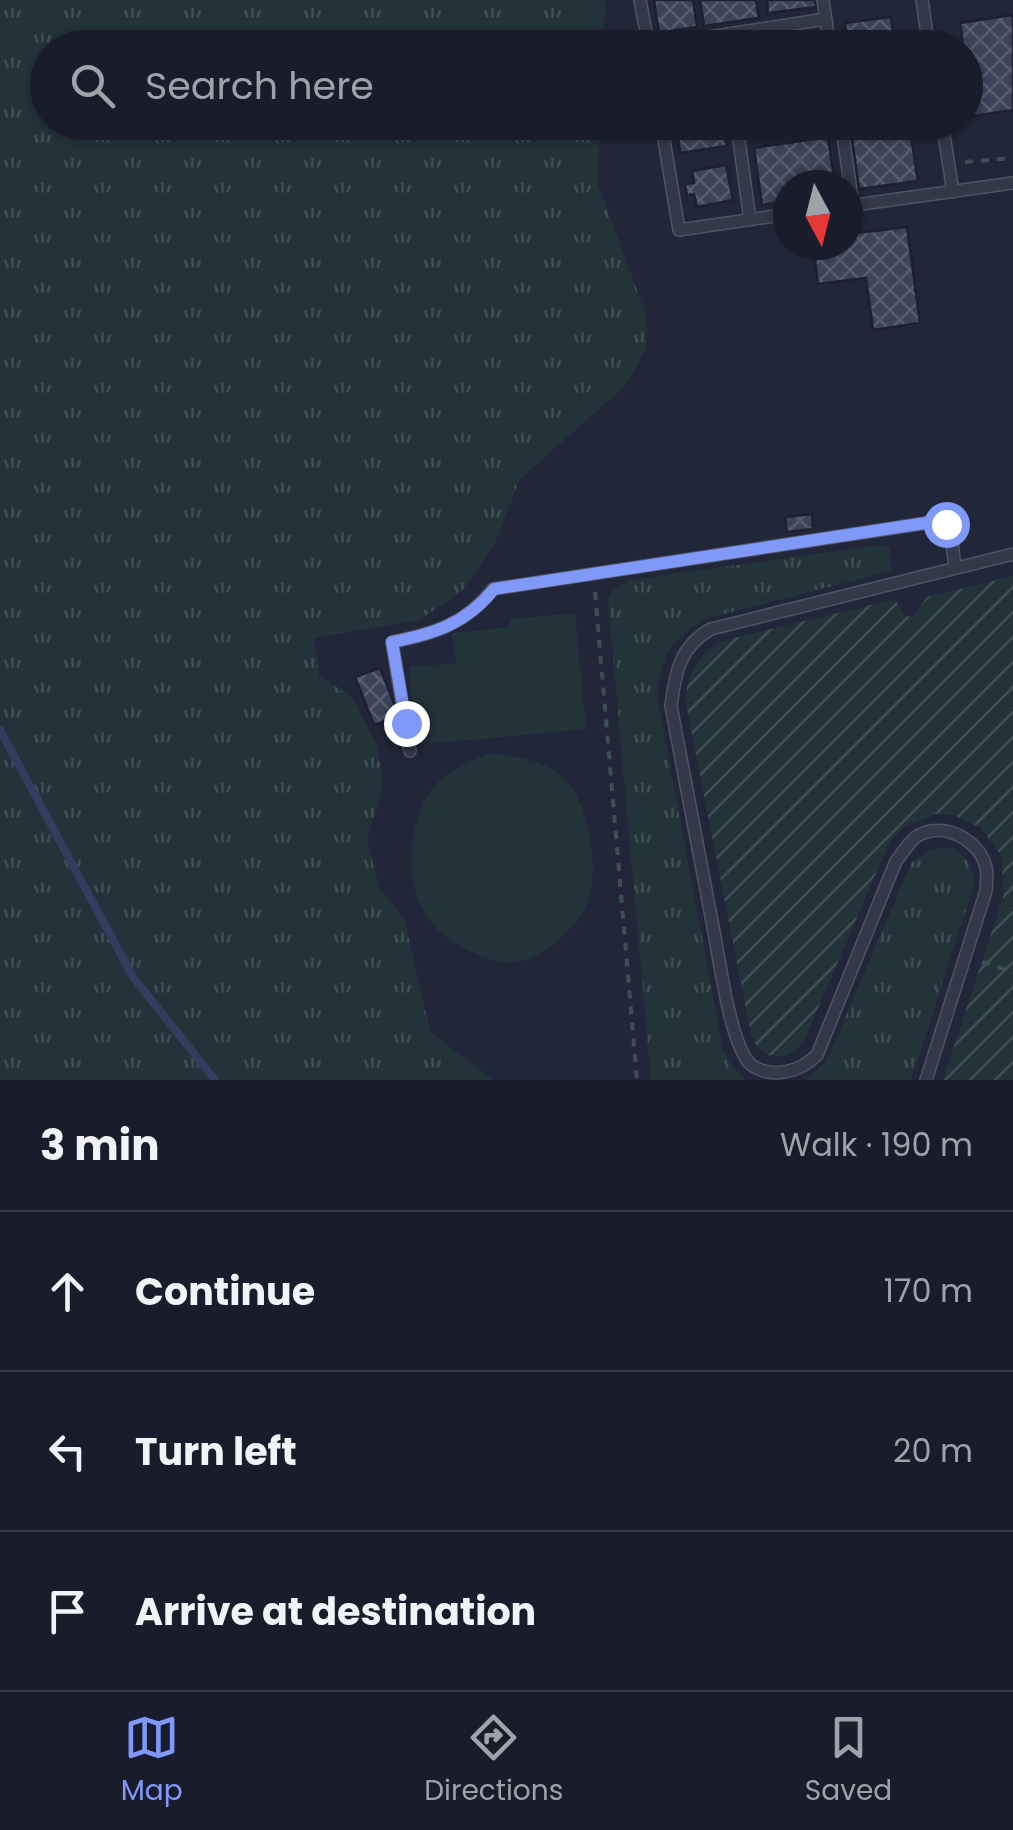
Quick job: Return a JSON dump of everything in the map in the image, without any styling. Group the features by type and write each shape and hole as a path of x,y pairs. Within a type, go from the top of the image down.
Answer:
{"lane":[{"path":"640,0 646,30"},
{"path":"823,0 828,30"},
{"path":"922,0 927,30"},
{"path":"754,30 826,19"},
{"path":"664,140 679,230 773,216"},
{"path":"739,140 750,220"},
{"path":"843,140 847,170"},
{"path":"945,140 953,192"},
{"path":"863,204 1013,182"},
{"path":"410,751 392,642 436,634 481,604 494,589 932,522 946,524 951,534 955,568"},
{"path":"926,1080 986,891 986,867 974,845 948,832 934,831 916,837 896,861 817,1055 803,1068 786,1075 766,1074 751,1065 740,1045 726,993 671,706 674,680 693,639 711,630 1013,554"}],"path":[{"path":"963,150 965,164 1013,158"},
{"path":"593,574 637,1080"},
{"path":"982,962 1013,972"}],"green space":[{"path":"0,0 605,0 604,30 30,30 30,140 599,140 597,182 646,315 646,349 626,385 520,479 495,543 462,591 420,620 314,638 319,676 352,697 377,746 382,777 380,799 367,838 379,888 404,918 430,1032 493,1080 0,1080"},
{"path":"879,545 890,547 891,571 708,618 686,631 665,659 657,696 723,1050 732,1067 746,1080 651,1080 608,600 613,591 630,580"},
{"path":"1013,576 1013,1080 943,1080 1004,894 1001,855 980,827 953,815 935,814 904,827 890,841 803,1043 789,1054 766,1054 751,1034 686,704 691,674 701,657 726,640 895,599 905,616 913,617 927,597"},
{"path":"575,613 586,729 416,745 409,667 456,663 452,633 510,627 510,619"},
{"path":"492,753 538,763 562,777 579,801 592,851 592,884 578,919 551,946 513,963 479,955 442,934 424,913 412,876 412,844 426,799 453,771"},
{"path":"953,848 969,864 974,886 911,1080 806,1080 826,1062 912,862 932,849"}],"building":[{"path":"654,0 693,0 697,27 659,30"},
{"path":"700,0 756,0 759,18 704,26"},
{"path":"767,0 815,0 816,7 768,13"},
{"path":"1013,15 1013,110 983,114 983,30 961,30 960,23"},
{"path":"891,17 893,30 846,30 845,23"},
{"path":"678,140 726,140 727,146 680,153"},
{"path":"828,140 833,170 773,170 773,203 762,205 754,148"},
{"path":"852,140 912,140 918,181 863,188 863,170 856,170"},
{"path":"726,165 733,200 697,207 694,194 687,196 685,184 694,183 692,171"},
{"path":"907,227 920,323 873,330 866,278 818,284 815,260 863,260 863,232"},
{"path":"812,514 813,529 787,532 785,517"},
{"path":"380,668 399,716 374,725 355,677"}],"waterway":[{"path":"0,730 133,977 215,1080"}],"route":[{"path":"406,723 392,642 436,634 481,604 494,589 932,522 946,524"}]}
